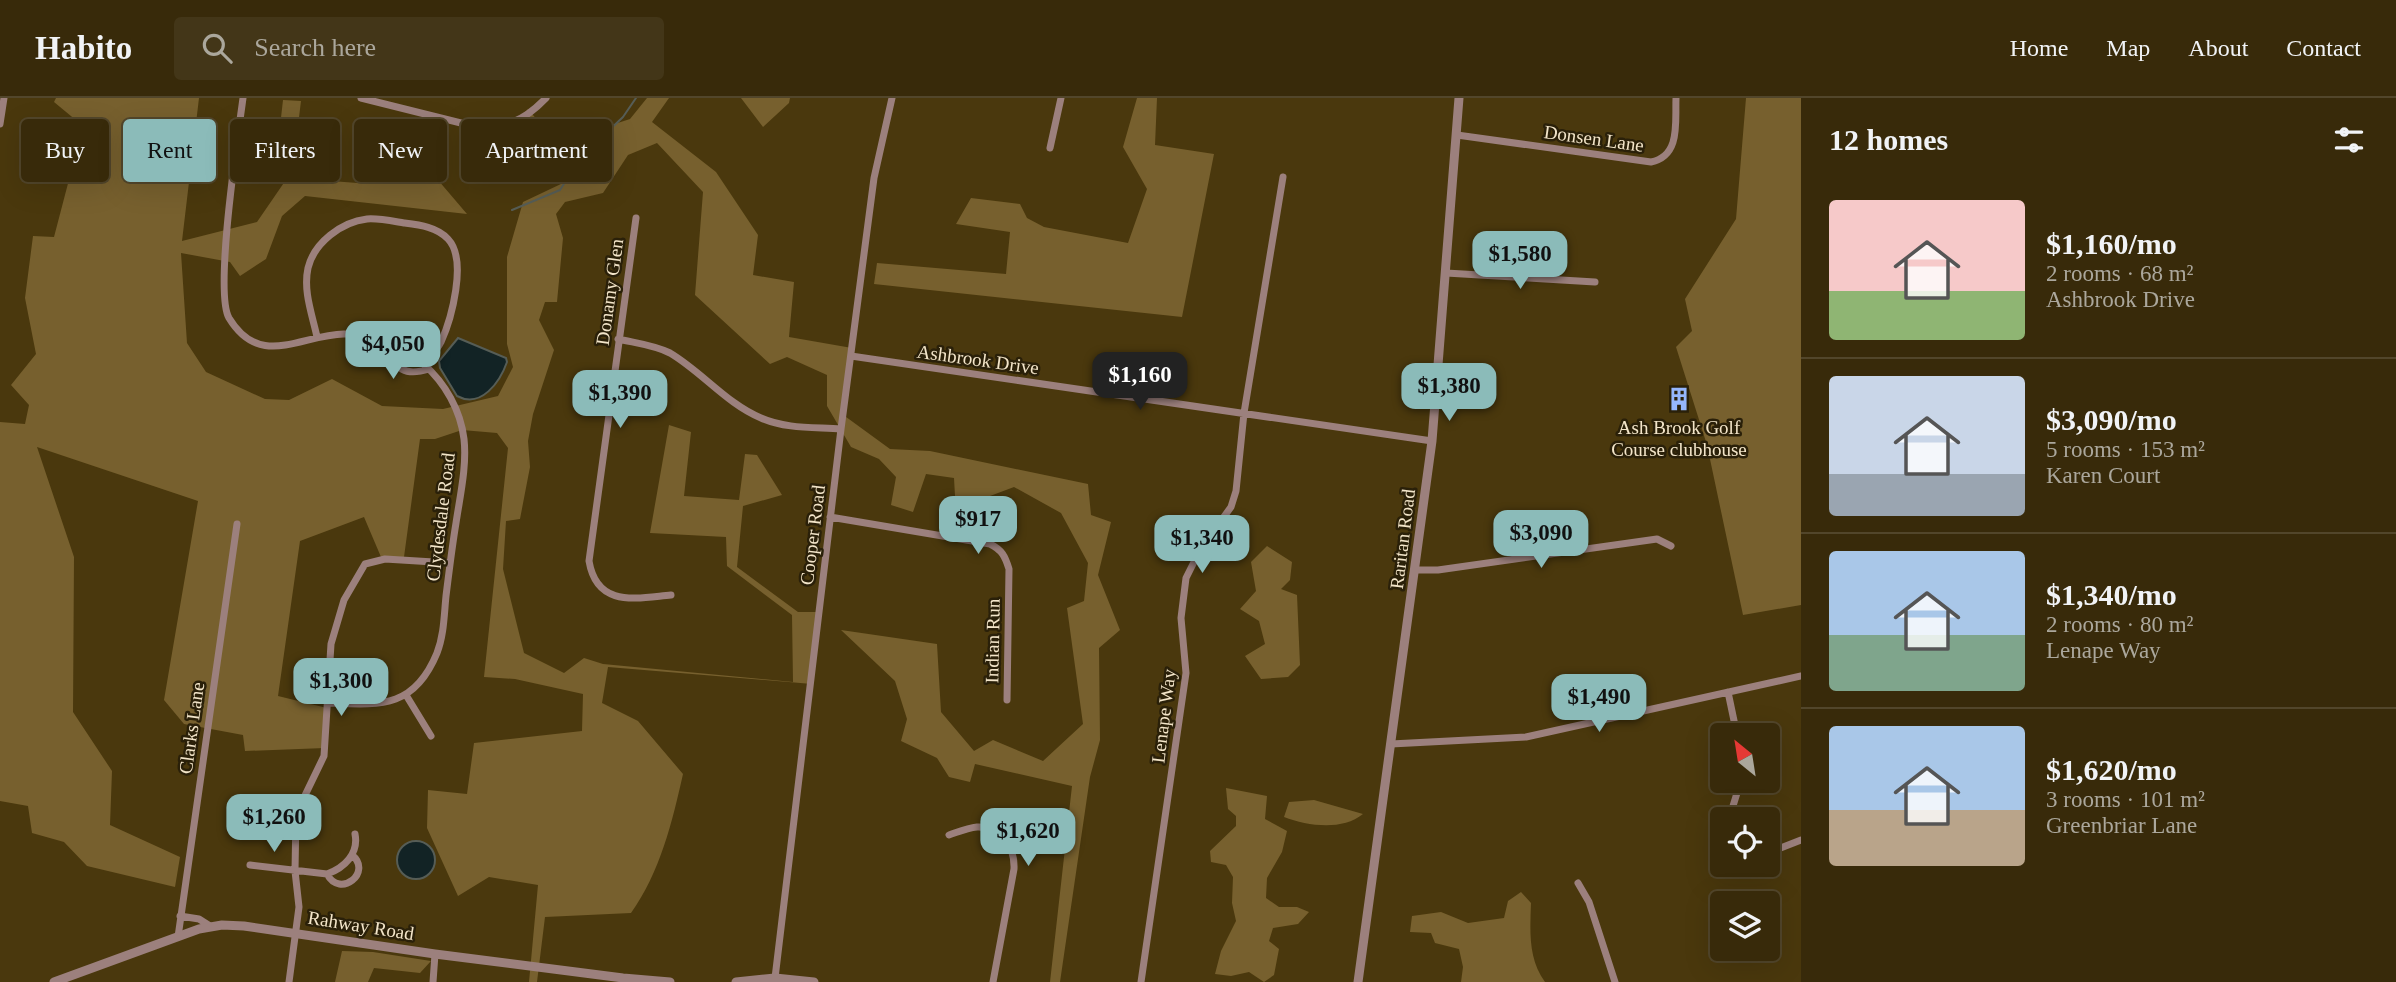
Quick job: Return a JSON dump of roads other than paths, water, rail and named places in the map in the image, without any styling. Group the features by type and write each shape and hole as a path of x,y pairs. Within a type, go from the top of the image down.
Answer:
{"street":[{"path":"0,124 4,98"},
{"name":"Clydesdale Road","path":"243,98 228,223 224,301 228,315 249,340 265,346 292,346 317,337 345,334 374,338 414,354 452,399 464,437 461,487 441,642 429,673 406,695"},
{"path":"361,98 491,127 507,125 524,117 546,98"},
{"name":"Cooper Road","path":"775,978 874,178 892,98"},
{"path":"1050,148 1061,98"},
{"name":"Raritan Road","path":"1358,982 1432,440 1459,98"},
{"name":"Donsen Lane","path":"1457,135 1651,162 1667,155 1673,144 1676,98"},
{"name":"Lenape Way","path":"1141,982 1186,673 1181,618 1186,578 1200,550 1231,507 1236,491 1244,413 1283,177"},
{"name":"Donamy Glen","path":"636,218 589,566 596,581 612,595 624,599 671,595"},
{"path":"317,337 305,285 309,265 318,248 330,235 342,227 370,219 422,225 437,230 448,238 456,255 456,284 450,320 427,367 410,373 402,370 396,364 393,345"},
{"path":"1446,273 1595,282"},
{"path":"618,339 666,352 760,418 780,425 841,429"},
{"name":"Ashbrook Drive","path":"851,356 1432,440"},
{"name":"Indian Run","path":"830,517 990,544 999,549 1005,556 1009,569 1007,700"},
{"name":"Clarks Lane","path":"178,937 237,524"},
{"path":"1416,570 1438,570 1657,539 1671,546"},
{"path":"289,982 299,907 295,871 296,814 324,756 331,644 344,600 365,564 385,559 450,563"},
{"path":"1391,744 1526,737 1801,676"},
{"path":"1728,692 1734,723"},
{"path":"328,704 385,703 406,695 431,736"},
{"path":"949,835 973,827 988,828 1007,841 1013,854 1014,869 993,982"},
{"path":"250,864 327,874 343,866 352,855 355,849 355,834"},
{"path":"1780,848 1801,840"},
{"path":"327,874 336,884 346,883 356,877 360,866 352,855"},
{"path":"1578,883 1589,901 1615,982"},
{"path":"180,916 199,919 210,926"},
{"name":"Rahway Road","path":"54,982 210,926 244,926 435,954 670,982"},
{"path":"433,982 435,954"},
{"path":"736,982 775,978 814,982"}],"waterway":[{"path":"512,210 560,190 581,157 623,117 636,98"}],"place":[{"name":"Ash Brook Golf Course clubhouse","path":"1679,399"}]}
